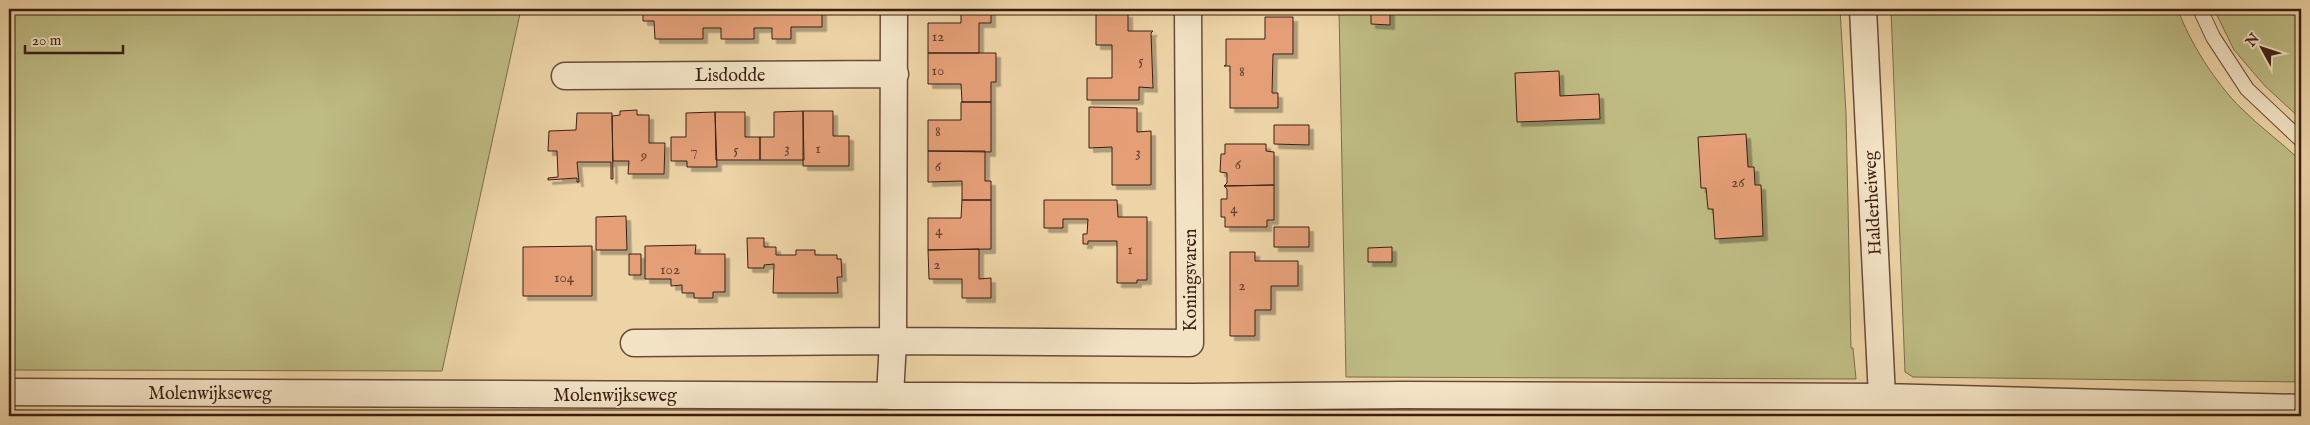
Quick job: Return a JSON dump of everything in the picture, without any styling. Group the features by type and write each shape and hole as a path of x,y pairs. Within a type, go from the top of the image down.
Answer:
{"street":[{"path":"890,396 893,340 894,9"},
{"name":"Koningsvaren","path":"893,340 1190,342 1188,9"},
{"name":"Halderheiweg","path":"1863,9 1882,397"},
{"name":"Lisdodde","path":"565,76 895,74"},
{"path":"634,343 893,340"},
{"name":"Molenwijkseweg","path":"9,392 890,396 1882,397 2005,408 2301,408"}],"lane":[{"path":"2200,9 2213,37 2247,88 2301,140"}],"shaded area":[{"path":"9,9 521,9 442,371 9,370"},
{"path":"1339,9 1840,9 1846,113 1851,348 1853,348 1856,379 1346,377"},
{"path":"1891,9 2178,9 2196,48 2222,87 2248,115 2301,161 2301,382 1913,377 1905,372"},
{"path":"2214,9 2301,9 2301,119 2265,86 2234,50"},
{"path":"9,410 266,413 265,416 9,416"},
{"path":"366,414 712,416 365,416"}],"building":[{"path":"643,9 822,9 822,27 791,27 791,39 772,39 772,28 754,28 754,39 721,39 721,28 703,28 703,39 655,39 654,21 643,21"},
{"path":"961,9 991,9 991,23 979,23 979,53 928,53 928,23 961,23"},
{"path":"1371,10 1390,10 1390,25 1371,24"},
{"path":"1096,13 1128,13 1128,31 1153,31 1151,33 1153,88 1139,87 1139,100 1087,100 1087,78 1112,78 1112,45 1096,45"},
{"path":"1265,17 1293,17 1293,54 1273,54 1272,93 1278,93 1278,108 1230,108 1230,66 1224,66 1226,65 1226,39 1265,39"},
{"path":"928,53 996,53 996,82 991,82 991,102 962,102 961,84 928,84"},
{"path":"1559,71 1560,96 1599,94 1600,119 1517,122 1515,73"},
{"path":"961,102 991,102 991,152 928,151 928,120 961,120"},
{"path":"1089,107 1137,108 1137,132 1151,131 1151,185 1112,185 1112,147 1089,148"},
{"path":"637,110 637,115 649,115 649,143 665,143 664,174 628,174 629,161 613,161 612,116 620,115 620,111"},
{"path":"803,111 804,160 760,160 760,137 774,137 774,112"},
{"path":"803,111 833,111 833,136 849,136 849,166 803,166"},
{"path":"715,112 745,112 745,137 760,137 760,160 716,160"},
{"path":"715,112 717,167 687,167 687,161 671,161 671,137 686,137 686,113"},
{"path":"577,113 612,113 613,179 611,179 611,162 577,162 579,182 577,182 577,178 548,180 548,178 558,177 557,151 548,151 549,131 576,130"},
{"path":"1274,125 1309,125 1309,145 1274,144"},
{"path":"1746,134 1748,167 1754,167 1755,185 1761,185 1763,236 1715,239 1713,209 1708,209 1706,188 1701,188 1698,137"},
{"path":"1225,144 1266,144 1266,151 1274,152 1274,185 1224,186 1227,183 1227,173 1220,172 1221,154 1225,154"},
{"path":"928,151 985,151 985,181 991,181 991,200 962,200 962,181 928,182"},
{"path":"1274,185 1274,220 1267,220 1267,227 1225,227 1225,217 1221,217 1221,199 1227,199 1227,189 1224,186"},
{"path":"962,200 991,200 991,249 928,250 928,218 961,218"},
{"path":"1044,200 1117,200 1118,217 1147,217 1147,280 1137,280 1137,283 1117,283 1117,241 1088,241 1088,244 1083,244 1083,234 1087,234 1088,219 1063,219 1063,228 1044,228"},
{"path":"626,216 627,250 596,250 596,217"},
{"path":"1274,227 1309,227 1309,247 1274,247"},
{"path":"747,238 764,238 764,247 776,247 776,255 796,255 796,250 815,250 815,255 837,255 837,259 841,259 842,277 837,277 838,293 773,293 774,264 764,265 764,268 748,268"},
{"path":"696,245 695,254 725,254 725,292 713,292 713,298 694,298 694,293 682,293 682,285 671,286 671,279 645,279 645,246"},
{"path":"592,246 592,296 523,296 523,247"},
{"path":"1392,247 1392,262 1368,262 1368,248"},
{"path":"979,249 979,279 991,278 991,298 962,298 962,279 929,279 928,250"},
{"path":"1230,252 1255,252 1255,261 1298,261 1298,286 1271,286 1271,310 1255,310 1255,336 1230,336"},
{"path":"629,254 641,254 641,275 629,275"}]}
